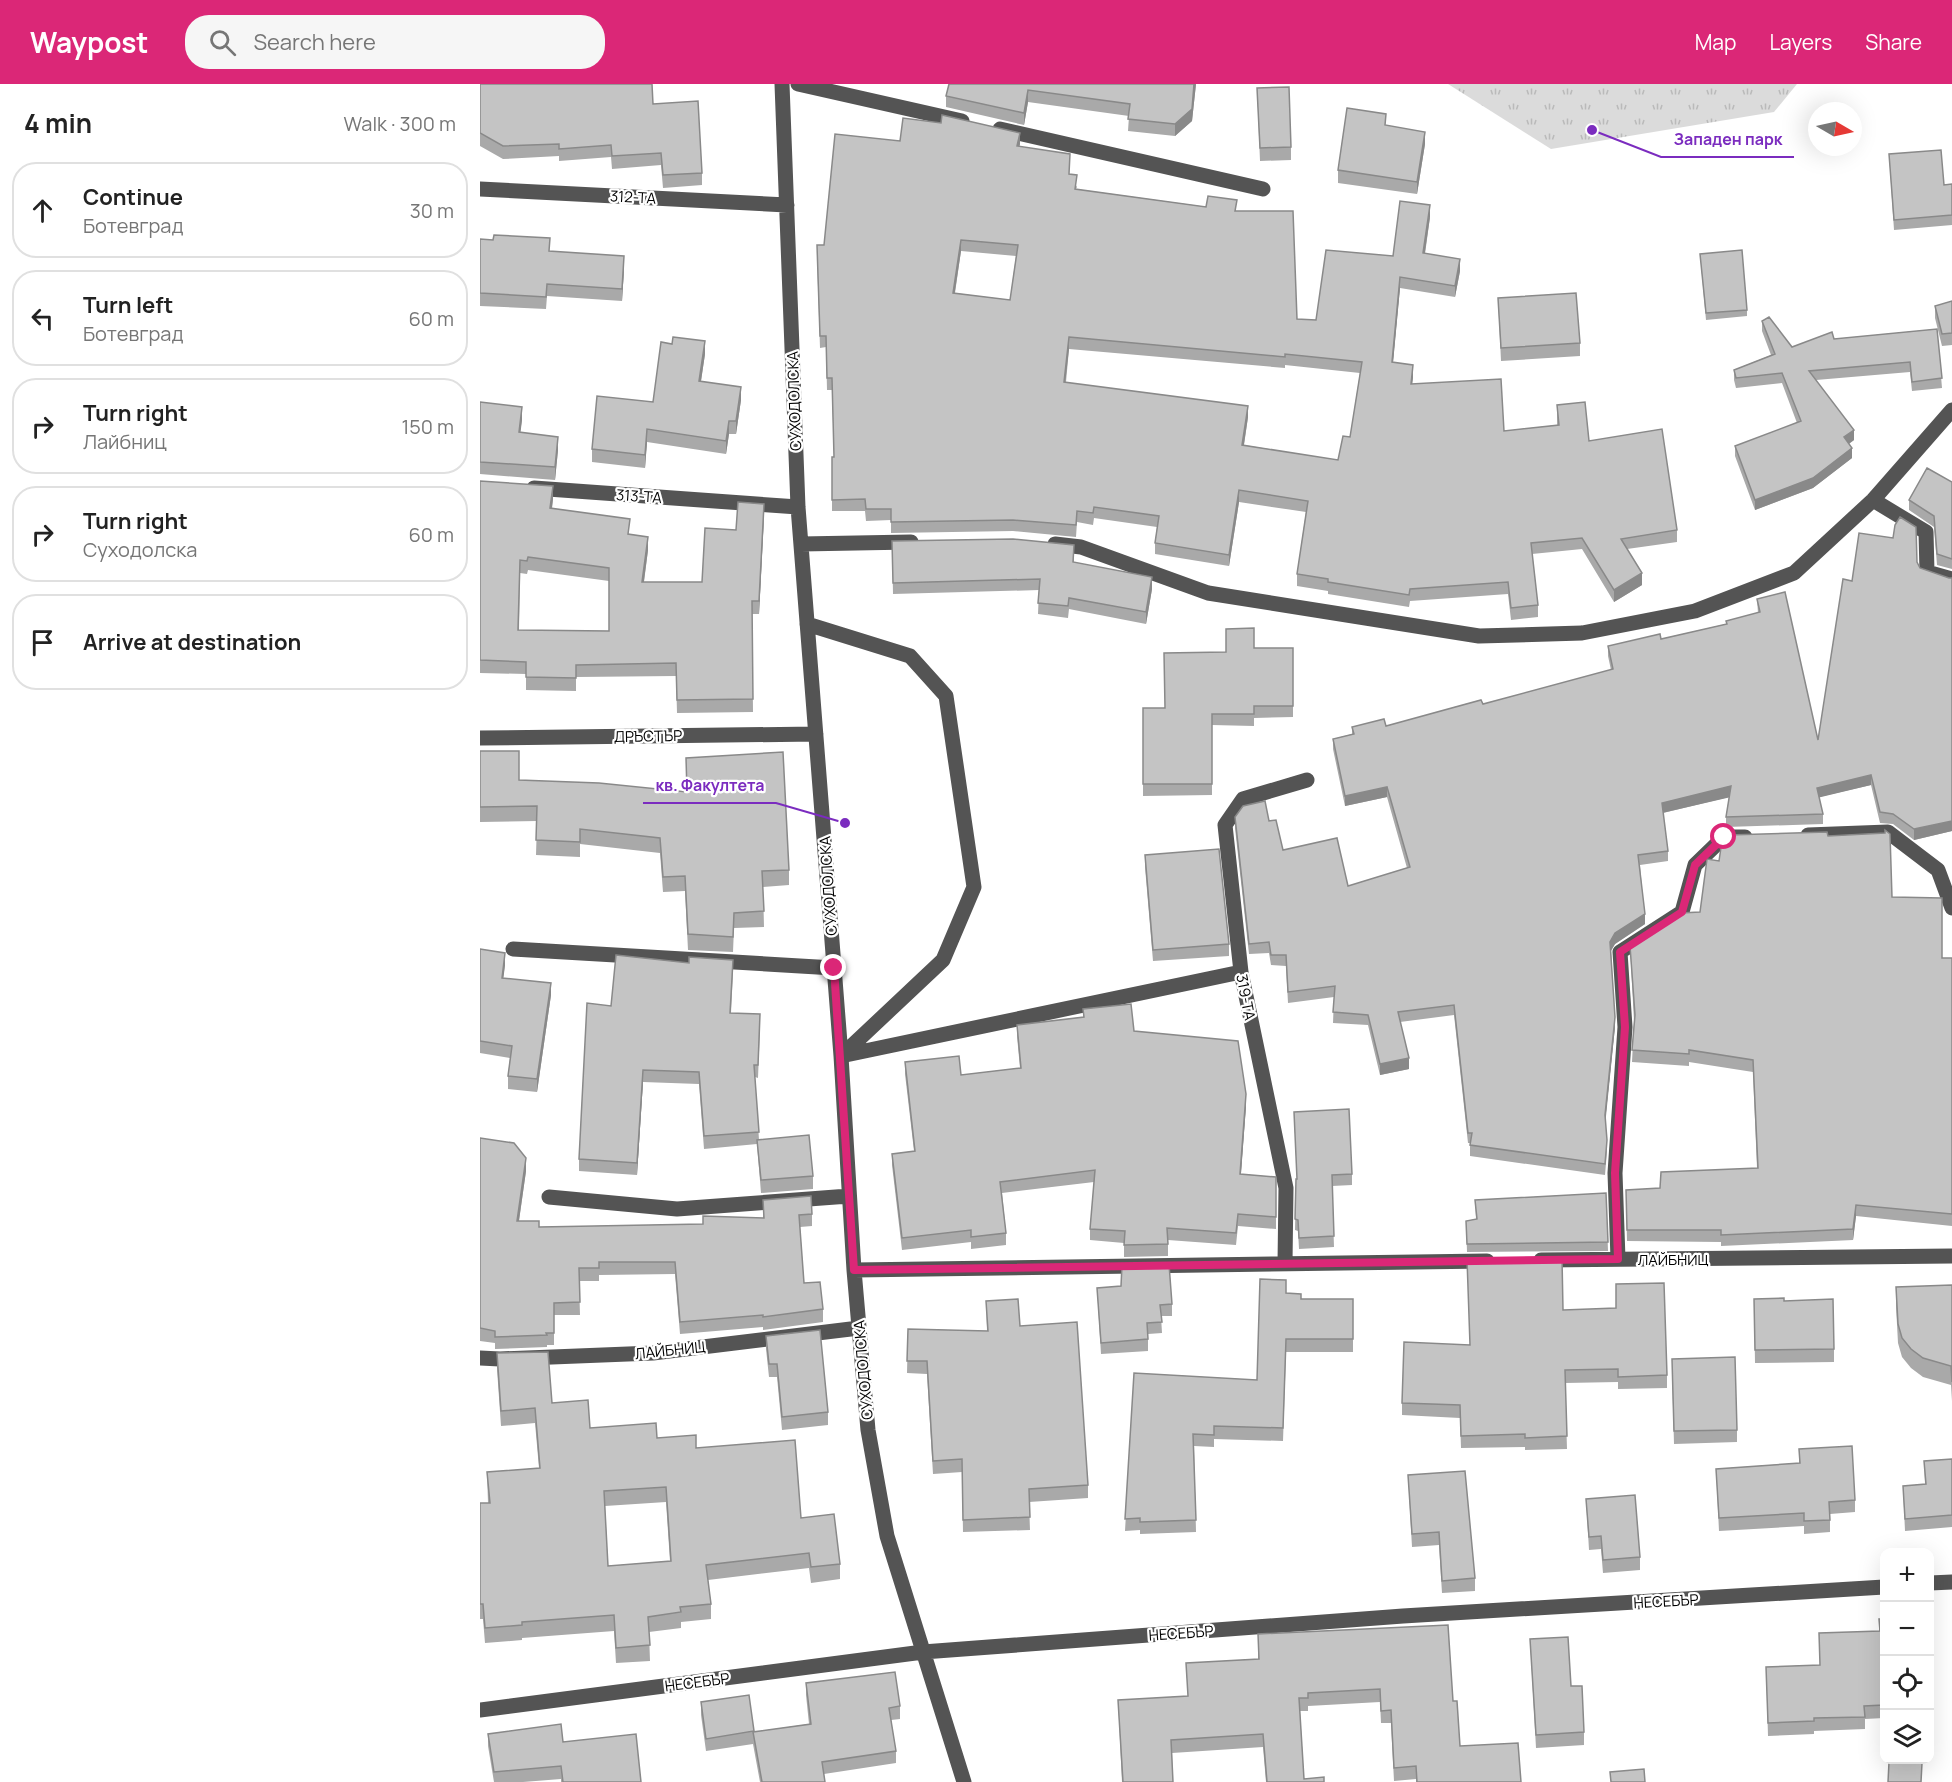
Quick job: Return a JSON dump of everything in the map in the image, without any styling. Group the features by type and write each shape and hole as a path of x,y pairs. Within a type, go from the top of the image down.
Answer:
{"street":[{"name":"СУХОДОЛСКА","path":"782,84 798,507 841,1056 854,1270 868,1430 887,1536 964,1782"},
{"path":"798,84 1263,189"},
{"name":"312-ТА","path":"480,189 787,205"},
{"path":"1035,543 1081,546 1208,593 1479,636 1582,633 1695,611 1794,573 1873,500 1952,410"},
{"name":"313-ТА","path":"515,487 798,507"},
{"path":"1873,500 1926,532 1927,572 1952,579"},
{"path":"801,544 930,542"},
{"path":"807,624 910,656 946,696 974,887 943,960 841,1056"},
{"name":"ДРЪСТЪР","path":"480,738 816,734"},
{"name":"319-ТА","path":"1285,1263 1286,1188 1241,972 1225,825 1243,799 1306,780"},
{"path":"1794,835 1888,832 1938,870 1952,908"},
{"path":"1618,1259 1615,1173 1625,1027 1620,952 1682,912 1695,865 1724,837 1759,836"},
{"path":"513,949 834,968"},
{"path":"841,1056 1241,972"},
{"path":"549,1197 677,1209 849,1196"},
{"name":"ЛАЙБНИЦ","path":"1523,1260 1952,1256"},
{"path":"854,1270 1499,1261"},
{"name":"ЛАЙБНИЦ","path":"480,1358 652,1353 859,1328"},
{"path":"1934,1583 1952,1582"},
{"name":"НЕСЕБЪР","path":"480,1710 923,1652 1403,1616 1880,1587"}],"green space":[{"path":"1448,84 1797,84 1774,112 1551,149"}],"building":[{"path":"480,84 652,84 653,104 698,101 702,173 663,175 661,153 612,156 611,145 559,149 559,144 503,146 480,133"},
{"path":"949,84 1194,84 1192,109 1175,124 1128,119 1130,104 1028,90 1024,113 946,96"},
{"path":"1289,87 1291,147 1260,148 1257,88"},
{"path":"1347,108 1386,114 1385,125 1425,132 1417,182 1338,170"},
{"path":"942,115 1020,133 1017,146 1070,154 1069,174 1077,175 1075,189 1206,207 1208,196 1237,200 1235,211 1293,211 1297,319 1316,320 1326,250 1393,256 1400,201 1430,205 1423,253 1460,259 1455,286 1400,277 1392,362 1413,365 1411,384 1501,379 1504,431 1559,425 1557,405 1585,402 1589,441 1662,429 1677,530 1621,539 1642,573 1614,590 1582,538 1531,543 1538,605 1511,608 1508,582 1410,589 1409,595 1328,582 1328,579 1297,574 1308,501 1239,490 1229,555 1155,543 1159,516 1094,507 1093,513 1077,511 1076,525 1013,520 891,522 891,509 866,509 865,499 832,500 832,457 834,457 832,378 827,378 826,336 820,336 817,245 824,245 835,134 900,141 903,118 941,123","holes":["961,240 1018,245 1010,300 953,293","1069,337 1362,362 1350,437 1343,436 1338,460 1242,445 1248,406 1064,382"]},
{"path":"1941,150 1944,185 1952,184 1952,215 1894,220 1889,154"},
{"path":"494,235 550,238 549,251 624,256 622,289 547,284 546,297 480,293 480,239 493,240"},
{"path":"1742,250 1747,310 1706,313 1700,254"},
{"path":"1576,293 1580,343 1501,348 1498,298"},
{"path":"1952,301 1952,333 1942,334 1935,306"},
{"path":"1769,317 1792,347 1832,332 1834,339 1937,329 1942,378 1912,382 1910,362 1809,371 1854,430 1844,437 1852,448 1813,478 1755,500 1735,446 1801,421 1782,373 1736,378 1734,370 1775,354 1762,321"},
{"path":"673,337 705,341 699,381 741,387 736,421 729,421 726,441 647,429 645,455 592,449 597,396 653,402 661,342 672,344"},
{"path":"480,402 522,407 519,432 558,437 555,467 480,462"},
{"path":"1927,468 1952,482 1952,559 1937,554 1934,516 1909,500"},
{"path":"480,481 553,486 550,508 630,519 628,534 648,537 642,582 702,582 705,528 736,530 738,502 764,504 759,601 752,601 753,699 677,700 676,663 576,665 576,678 526,677 526,662 480,660","holes":["528,557 609,568 609,631 518,630 520,560 527,561"]},
{"path":"1900,517 1916,527 1917,562 1920,568 1952,578 1952,821 1914,829 1893,814 1880,812 1871,775 1817,788 1823,814 1726,817 1731,786 1662,803 1668,851 1638,855 1645,914 1615,933 1610,942 1615,1017 1605,1115 1607,1140 1605,1164 1470,1145 1472,1133 1468,1133 1454,1005 1398,1012 1409,1058 1380,1064 1368,1015 1333,1012 1335,986 1288,992 1286,955 1271,955 1269,942 1249,944 1235,817 1243,806 1265,801 1269,821 1276,820 1283,850 1337,838 1348,886 1410,867 1387,787 1345,796 1333,739 1354,734 1352,727 1384,719 1386,726 1481,700 1483,704 1613,669 1608,646 1660,634 1661,639 1727,624 1726,621 1760,612 1757,599 1785,592 1818,740 1843,579 1852,581 1859,533 1893,538 1895,525"},
{"path":"1013,539 1074,545 1073,562 1152,577 1146,612 1069,598 1068,606 1038,603 1040,579 893,583 892,541"},
{"path":"1254,628 1254,648 1293,648 1293,706 1254,706 1254,714 1212,714 1212,784 1143,784 1143,708 1165,708 1164,653 1226,652 1226,629"},
{"path":"480,751 519,751 519,780 599,783 687,792 686,758 783,752 789,870 762,871 764,911 734,913 733,937 688,934 685,876 663,877 660,838 580,829 580,842 536,840 537,806 480,807"},
{"path":"1885,830 1890,834 1892,897 1942,898 1942,958 1952,958 1952,1214 1856,1205 1853,1229 1721,1235 1721,1230 1627,1230 1626,1190 1660,1188 1661,1172 1758,1168 1753,1060 1689,1050 1689,1054 1632,1050 1635,1015 1630,946 1680,913 1700,912 1707,859 1719,861 1722,841 1728,835 1827,832 1828,836 1885,833"},
{"path":"1219,849 1229,944 1153,950 1145,855"},
{"path":"480,949 505,953 502,978 551,983 537,1079 508,1076 512,1046 480,1041"},
{"path":"616,955 689,963 689,957 733,960 730,1013 760,1014 758,1065 754,1065 759,1132 704,1136 699,1072 643,1070 637,1163 579,1159 587,1003 611,1006"},
{"path":"1131,1004 1134,1031 1238,1041 1246,1094 1240,1174 1276,1177 1276,1217 1238,1214 1236,1233 1167,1228 1168,1244 1124,1245 1125,1231 1090,1229 1095,1170 1000,1182 1006,1233 971,1237 971,1230 902,1238 892,1154 915,1151 905,1062 959,1056 961,1075 1021,1068 1017,1025 1084,1017 1083,1009"},
{"path":"1349,1109 1352,1174 1332,1175 1334,1236 1299,1238 1298,1220 1295,1219 1297,1179 1294,1112"},
{"path":"809,1135 813,1176 761,1180 757,1140"},
{"path":"480,1138 514,1143 526,1158 517,1221 539,1221 539,1227 703,1224 703,1216 764,1218 763,1200 811,1196 812,1214 799,1215 804,1283 820,1282 823,1309 763,1317 763,1315 680,1322 675,1262 599,1262 599,1268 579,1268 580,1302 554,1303 554,1333 495,1337 495,1331 480,1328"},
{"path":"1606,1193 1608,1242 1467,1244 1466,1221 1477,1219 1475,1200"},
{"path":"1562,1258 1563,1310 1616,1308 1616,1284 1664,1283 1667,1375 1618,1377 1618,1369 1565,1370 1567,1436 1525,1438 1525,1434 1461,1436 1460,1405 1402,1403 1404,1342 1470,1345 1467,1259"},
{"path":"1169,1264 1172,1304 1160,1305 1162,1322 1147,1323 1148,1339 1101,1343 1097,1288 1121,1286 1122,1265"},
{"path":"1260,1279 1286,1280 1286,1293 1301,1294 1301,1299 1353,1299 1353,1339 1286,1339 1283,1428 1214,1426 1214,1435 1193,1434 1196,1520 1140,1522 1140,1518 1125,1519 1134,1373 1257,1380"},
{"path":"1952,1285 1952,1382 1951,1366 1923,1358 1902,1338 1898,1324 1896,1287"},
{"path":"1784,1298 1784,1301 1833,1299 1834,1349 1755,1350 1754,1299"},
{"path":"1018,1299 1020,1326 1077,1322 1088,1485 1029,1489 1030,1517 963,1520 962,1459 933,1461 927,1361 907,1361 908,1329 988,1331 986,1301"},
{"path":"820,1330 828,1412 782,1417 777,1364 769,1364 766,1336"},
{"path":"548,1352 552,1403 588,1400 590,1428 656,1423 657,1438 696,1435 696,1448 795,1440 801,1518 834,1514 840,1564 811,1567 809,1553 706,1565 711,1604 680,1607 681,1612 648,1617 650,1645 616,1648 614,1615 522,1622 522,1625 485,1628 483,1604 480,1604 480,1503 490,1503 487,1472 540,1468 535,1408 501,1411 497,1353","holes":["666,1487 671,1561 608,1566 604,1491"]},
{"path":"1735,1357 1737,1430 1674,1431 1672,1359"},
{"path":"1852,1446 1855,1500 1829,1502 1830,1520 1804,1521 1804,1513 1719,1518 1716,1469 1800,1463 1799,1449"},
{"path":"1952,1459 1952,1515 1905,1519 1903,1486 1926,1484 1924,1461"},
{"path":"1465,1471 1475,1578 1442,1581 1439,1532 1412,1534 1408,1475"},
{"path":"1635,1495 1640,1557 1603,1560 1601,1536 1589,1537 1586,1499"},
{"path":"1448,1625 1453,1701 1457,1701 1460,1746 1518,1743 1521,1782 1417,1782 1416,1766 1394,1768 1391,1710 1381,1711 1380,1689 1308,1693 1308,1698 1299,1698 1304,1779 1324,1777 1324,1782 1267,1782 1263,1734 1171,1740 1173,1782 1123,1782 1118,1700 1188,1696 1186,1663 1259,1659 1258,1634"},
{"path":"1880,1631 1880,1705 1864,1706 1865,1717 1814,1718 1814,1721 1768,1723 1766,1667 1820,1665 1819,1633"},
{"path":"1568,1637 1571,1686 1582,1686 1584,1732 1536,1735 1530,1639"},
{"path":"895,1672 900,1706 889,1708 896,1751 822,1762 825,1782 762,1782 753,1732 811,1724 806,1683"},
{"path":"749,1695 754,1731 706,1739 701,1702"},
{"path":"561,1724 563,1742 636,1734 641,1782 563,1782 561,1766 494,1772 488,1734"},
{"path":"1889,1764 1922,1764 1921,1782 1888,1782"},
{"path":"1644,1769 1645,1782 1611,1782 1610,1772"}],"place":[{"name":"Западен парк","path":"1592,130"},
{"name":"кв. Факултета","path":"845,823"}],"route":[{"path":"834,968 854,1270 1618,1259 1615,1173 1625,1027 1620,952 1682,912 1695,865 1724,837"}]}
